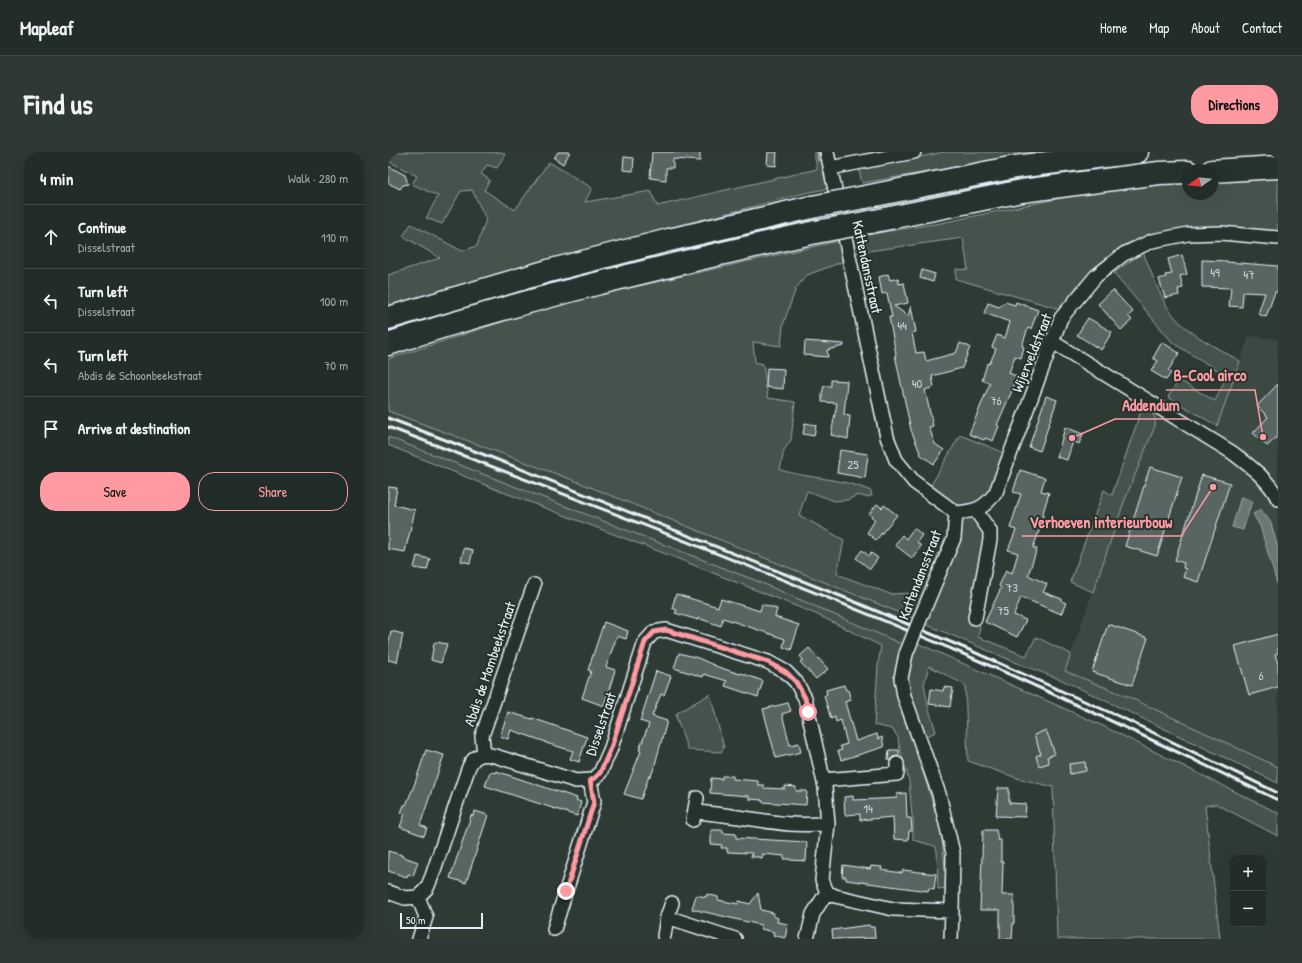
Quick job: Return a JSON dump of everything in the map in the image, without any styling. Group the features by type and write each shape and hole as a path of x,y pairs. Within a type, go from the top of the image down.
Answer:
{"highway":[{"path":"388,318 563,267 668,240 812,206 1015,167 1136,152"},
{"path":"1218,171 1278,168"},
{"path":"388,344 437,328 573,290 675,264 816,232 1022,191 1159,173 1182,172"}],"street":[{"name":"Kattendansstraat","path":"827,152 887,437 896,460 914,482 956,512 954,538 906,654 901,678 904,696 939,794 953,853 951,939"},
{"path":"830,168 914,152"},
{"name":"Wijerveldstraat","path":"976,511 990,501 996,492 1051,341 1061,318 1096,276 1124,254 1152,241 1188,234 1221,233 1278,238"},
{"path":"1051,341 1233,453 1255,469 1276,494 1278,499"},
{"path":"956,512 976,511 990,531 990,540 975,618"},
{"name":"Abdis de Mombeekstraat","path":"484,754 482,736 534,585"},
{"name":"Disselstraat","path":"590,780 595,778 600,773 611,748 645,642 654,632 666,630 768,662 786,672 796,682 805,698 824,780 828,824 822,880 827,892"},
{"path":"388,892 405,898 418,897 427,888 470,763 478,756 484,754 495,756 576,781 590,780 594,802 554,929"},
{"path":"824,780 896,774 896,764"},
{"path":"696,798 694,816 719,813 742,818 792,824 828,824"},
{"path":"807,939 813,914 827,892 835,896 893,909 952,911"},
{"path":"418,897 426,917 419,939"},
{"path":"664,936 667,917 672,903"},
{"path":"667,917 735,939"}],"shaded area":[{"path":"388,152 501,152 505,154 497,168 487,165 481,174 490,180 484,190 515,210 549,162 592,188 585,202 651,191 657,206 817,169 814,152 822,152 831,188 805,193 567,255 446,292 388,307 388,275 440,258 403,236 411,224 462,251 477,246 486,219 472,190 461,191 442,224 426,218 438,196 412,184 417,176 388,161"},
{"path":"944,152 1045,152 862,183 859,170"},
{"path":"1278,177 1278,233 1146,237 1123,245 1097,266 1077,286 1060,309 956,279 956,269 968,270 963,238 854,253 851,237 941,223 1114,187 1182,181 1182,200 1218,200 1218,178"},
{"path":"834,242 840,242 844,255 842,262 807,275 796,288 783,325 781,346 753,342 755,362 763,364 768,398 795,402 791,440 784,450 780,470 838,481 871,491 872,496 865,497 858,495 847,500 835,501 807,491 799,515 844,540 837,574 890,594 911,593 933,555 939,553 915,619 578,482 388,411 388,359 554,305"},
{"path":"1143,252 1159,291 1171,313 1198,336 1240,361 1217,426 1168,397 1179,380 1215,401 1227,376 1173,343 1114,273"},
{"path":"1249,336 1278,339 1278,486 1259,465 1236,447 1214,434"},
{"path":"1143,405 1153,414 1155,426 1124,502 1093,592 1070,582 1104,490 1112,495"},
{"path":"1151,410 1229,457 1259,481 1274,503 1278,512 1278,767 1131,698 1065,671 1124,502 1155,426"},
{"path":"388,411 578,482 915,619 904,645 757,581 388,437"},
{"path":"960,435 1005,453 992,489 985,498 969,506 960,506 930,487"},
{"path":"388,437 757,581 904,645 898,657 895,681 904,719 919,759 941,830 946,888 938,889 937,851 935,846 913,840 913,818 909,781 898,737 892,729 874,725 878,665 881,646 818,615 666,554 495,489 388,445"},
{"path":"1241,497 1252,501 1243,530 1232,527"},
{"path":"1261,509 1271,523 1278,549 1278,587 1260,526 1253,514"},
{"path":"974,516 987,535 970,619 980,625 978,637 1026,656 1036,637 1071,654 1065,671 1131,698 1278,767 1278,783 1062,680 1022,665 925,624 960,519"},
{"path":"917,643 1099,724 1278,813 1278,836 1216,804 1205,806 1220,939 1057,939 1053,787 1017,778 968,761 965,685 929,666 924,684 928,706 936,732 924,737 908,685 908,669"},
{"path":"710,694 724,748 721,752 688,750 676,717 677,713"}],"building":[{"path":"558,152 570,152 563,164 554,158"},
{"path":"652,152 700,152 700,161 673,159 673,168 666,168 666,180 650,178"},
{"path":"768,152 777,152 776,166 767,165"},
{"path":"624,157 634,158 633,171 623,170"},
{"path":"388,166 405,175 408,184 403,185 400,189 388,183"},
{"path":"1182,255 1187,274 1180,276 1183,288 1178,289 1179,295 1165,298 1159,279 1166,277 1165,275 1172,274 1168,259"},
{"path":"1202,260 1278,266 1278,292 1275,292 1266,317 1258,314 1265,293 1243,292 1242,307 1229,306 1231,288 1202,287"},
{"path":"922,270 935,274 933,282 920,278"},
{"path":"888,274 890,280 898,278 899,284 904,283 908,303 894,306 908,316 911,306 916,332 912,333 916,353 924,352 926,361 956,353 960,343 970,347 962,368 932,376 934,387 925,390 933,426 929,427 935,444 944,450 934,464 921,455 911,430 895,355 889,317 892,317 887,293 882,294 879,277"},
{"path":"1113,290 1133,312 1128,316 1132,320 1121,330 1098,304"},
{"path":"1005,302 1015,305 1016,302 1038,310 1031,329 1028,328 1022,346 1024,347 1021,358 1015,356 1009,373 1018,377 997,425 999,426 993,441 985,438 984,440 969,434 990,383 982,380 987,364 990,363 996,349 992,347 997,335 1005,338 1010,322 984,313 988,303 999,307"},
{"path":"1088,318 1112,332 1101,350 1077,335"},
{"path":"805,341 844,344 844,346 827,350 828,357 804,355"},
{"path":"1162,342 1179,353 1168,371 1171,373 1166,380 1151,371 1158,361 1153,358"},
{"path":"767,368 784,369 783,389 766,387"},
{"path":"831,380 847,381 844,415 850,416 848,439 831,435 837,403 822,402 822,394 824,386 831,386"},
{"path":"1278,384 1278,436 1267,446 1253,433 1268,417 1257,406"},
{"path":"1046,396 1057,400 1040,451 1029,447"},
{"path":"805,423 816,425 814,436 803,434"},
{"path":"1065,427 1083,434 1079,444 1073,441 1067,460 1057,457"},
{"path":"840,450 868,454 865,478 837,473"},
{"path":"1150,467 1182,477 1157,556 1125,546"},
{"path":"1020,470 1045,478 1041,491 1049,493 1042,516 1044,517 1033,548 1037,549 1028,575 1047,584 1043,592 1062,599 1062,601 1066,603 1061,614 1021,597 1014,615 1026,620 1017,637 985,622 1001,588 999,586 1006,570 1012,573 1018,553 1008,550 1016,530 1010,528 1021,494 1013,492"},
{"path":"1202,475 1230,483 1198,582 1183,577 1186,569 1183,568 1184,563 1175,560"},
{"path":"388,487 397,488 394,505 415,510 405,552 388,549"},
{"path":"877,504 882,508 884,505 897,515 876,540 867,533 875,520 869,514"},
{"path":"914,528 922,535 917,542 921,546 912,558 895,545 902,535 906,539"},
{"path":"464,548 473,550 470,563 461,561"},
{"path":"862,550 869,556 871,553 878,558 870,569 856,558"},
{"path":"417,556 430,559 427,570 414,568"},
{"path":"676,594 718,607 721,599 760,611 762,604 777,609 775,617 799,625 791,650 783,647 785,639 723,618 721,626 698,618 698,620 675,613 677,610 672,608"},
{"path":"604,622 628,631 626,639 617,636 606,667 615,670 604,706 582,698 591,671 588,670"},
{"path":"1108,624 1148,638 1132,685 1092,672"},
{"path":"391,631 403,634 397,662 388,660 388,645"},
{"path":"1278,634 1278,653 1275,654 1278,664 1278,687 1249,695 1235,646"},
{"path":"434,643 447,644 441,663 431,660"},
{"path":"809,648 828,669 816,679 800,662 803,660 800,656"},
{"path":"679,653 698,658 718,667 763,681 758,697 725,686 727,681 704,674 703,677 674,668"},
{"path":"656,671 671,676 664,695 661,694 652,716 667,721 654,768 651,776 649,776 641,799 624,794 641,751 639,750 649,724 640,721"},
{"path":"844,685 846,690 848,690 851,700 845,702 856,741 877,734 878,739 882,737 884,747 841,760 838,751 842,750 840,746 847,744 841,720 836,722 835,717 831,719 824,696 827,694 826,690"},
{"path":"944,687 953,688 950,707 929,704 931,689 943,691"},
{"path":"788,703 791,711 782,714 790,745 799,743 801,752 776,758 763,709"},
{"path":"508,712 532,718 587,737 579,762 570,759 573,751 511,730 508,739 500,736"},
{"path":"1046,730 1055,754 1047,757 1049,763 1039,766 1036,756 1041,754 1034,735"},
{"path":"426,750 444,755 420,825 427,828 424,836 400,827 405,814 401,813 415,783"},
{"path":"889,750 899,750 899,756 888,760"},
{"path":"1085,762 1086,771 1070,774 1069,764"},
{"path":"496,771 577,798 576,800 581,802 577,816 485,786 490,772 495,773"},
{"path":"722,776 733,776 733,779 758,781 758,785 764,785 763,788 785,789 785,786 796,787 796,791 807,791 806,805 762,802 762,800 749,799 749,796 710,793 711,778 722,779"},
{"path":"998,788 1009,788 1009,803 1026,804 1025,817 996,816"},
{"path":"906,793 907,818 911,818 912,831 909,831 908,840 894,839 893,817 860,820 860,814 845,815 844,797 853,796 853,800 897,798 897,794"},
{"path":"475,811 488,815 466,883 450,878 471,815 473,816"},
{"path":"711,830 723,830 723,833 736,834 736,838 807,842 806,861 784,859 784,856 763,854 762,858 751,857 752,853 727,852 727,848 721,848 722,845 711,844"},
{"path":"983,830 996,830 998,840 1001,840 1001,862 1003,862 1002,895 1014,895 1014,923 1012,939 1000,939 1000,910 980,910"},
{"path":"388,851 418,862 413,876 408,874 407,877 388,871"},
{"path":"843,865 870,869 871,866 882,867 881,870 902,873 903,870 936,874 934,889 929,888 928,891 846,880 846,877 842,877"},
{"path":"758,893 761,910 774,913 773,916 778,918 777,922 788,924 785,938 773,935 774,932 761,929 761,925 692,909 696,895 706,897 707,894 718,897 718,900 738,904 739,901 750,904"},
{"path":"869,925 870,927 874,927 875,938 833,939 832,930"}],"waterway":[{"path":"818,152 819,160"}],"railway":[{"path":"388,418 848,599 967,649 1127,720 1278,793"},
{"path":"388,427 604,509 890,623 1001,670 1278,800"}],"place":[{"name":"B-Cool airco","path":"1263,437"},
{"name":"Addendum","path":"1072,438"},
{"name":"Verhoeven interieurbouw","path":"1213,487"}],"route":[{"path":"566,891 594,802 590,780 595,778 600,773 611,748 645,642 654,632 666,630 768,662 786,672 796,682 805,698 808,712"}]}
